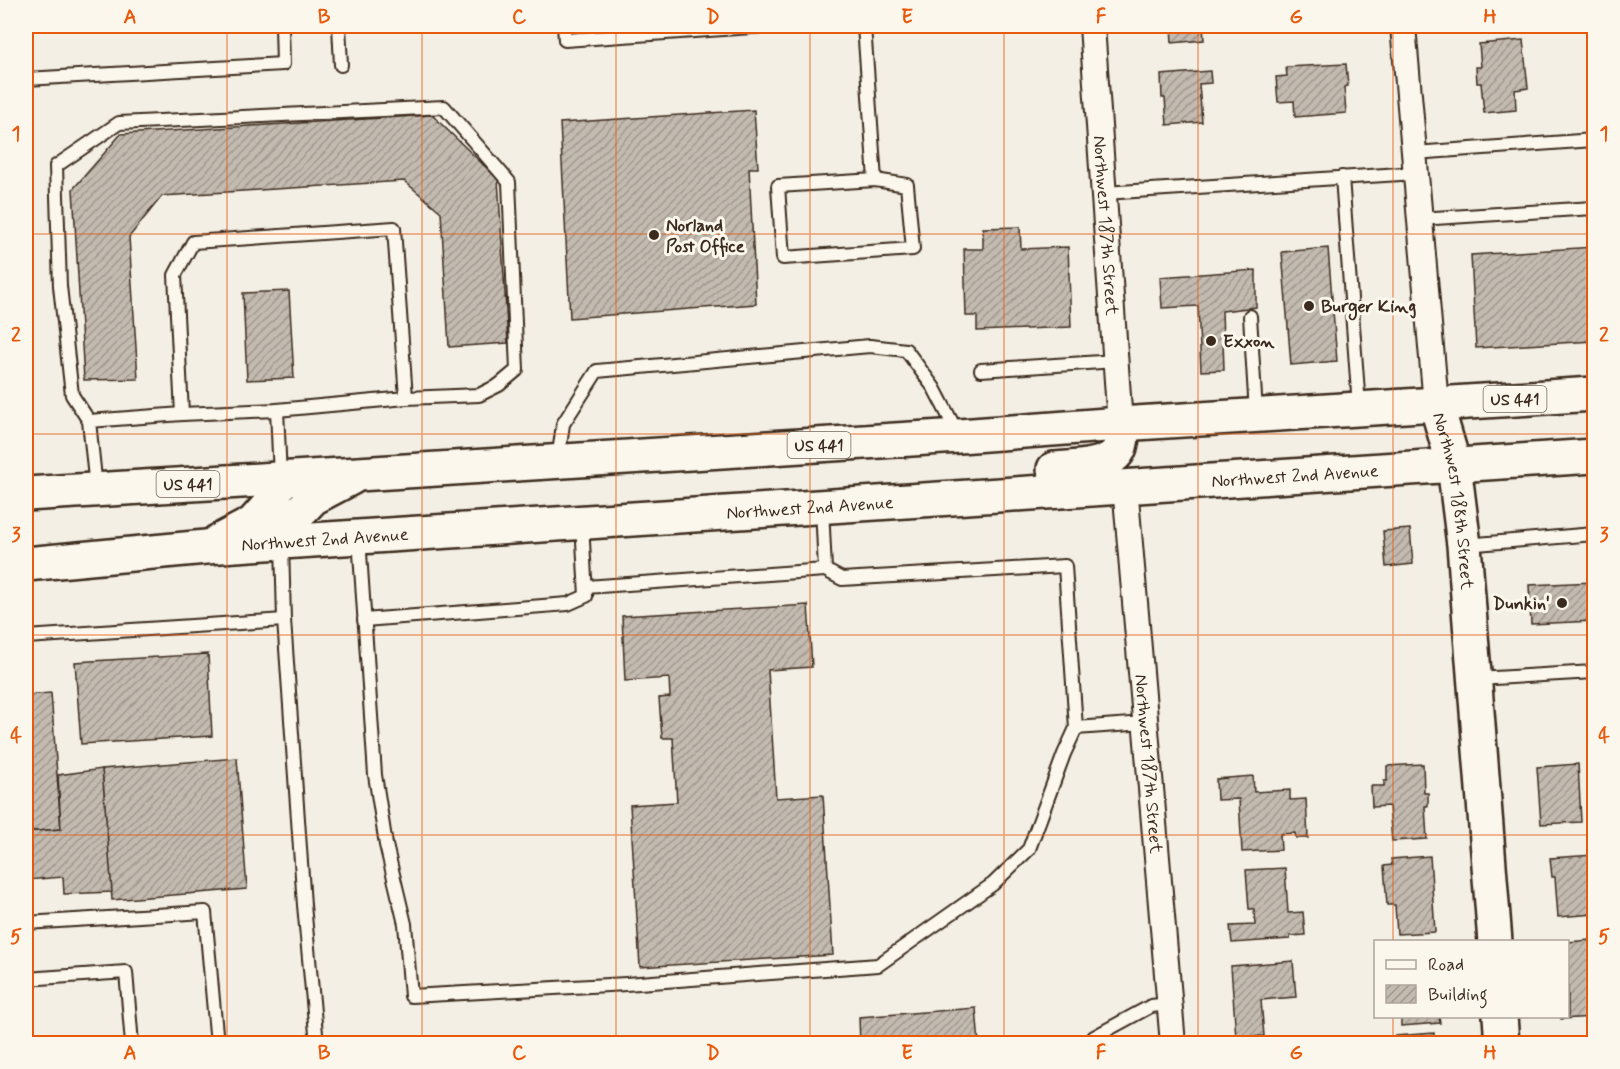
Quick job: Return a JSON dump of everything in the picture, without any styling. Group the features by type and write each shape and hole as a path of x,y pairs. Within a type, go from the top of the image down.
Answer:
{"main road":[{"name":"US 441","path":"26,494 1594,394"},
{"name":"Northwest 188th Street","path":"1436,404 1454,465 1464,545 1495,940"},
{"path":"999,494 1004,481 1019,472 1099,465 1115,455 1122,444 1120,424"},
{"name":"Northwest 2nd Avenue","path":"26,564 206,547 582,521 1594,456"},
{"path":"282,542 295,516 313,498 358,474"},
{"path":"206,547 254,523 270,504 280,479"},
{"path":"1500,1018 1502,1044"}],"street":[{"name":"Northwest 187th Street","path":"1092,26 1120,424"},
{"name":"Northwest 188th Street","path":"1403,26 1436,404"},
{"name":"Northwest 187th Street","path":"1125,486 1173,1044"}],"lane":[{"path":"26,78 284,64 282,26"},
{"path":"339,26 341,65"},
{"path":"564,26 565,40 766,26"},
{"path":"864,26 875,180"},
{"path":"89,422 479,394 500,385 517,370 509,182 444,107 119,123 56,166 60,286 72,395 89,422 96,490"},
{"path":"1104,193 1342,177 1415,163 1594,140"},
{"path":"1342,177 1359,410"},
{"path":"875,180 907,185 913,249 783,258 778,186 875,180"},
{"path":"1419,219 1594,208"},
{"path":"182,414 175,275 193,242 394,228 406,398"},
{"path":"1250,316 1257,416"},
{"path":"558,461 563,424 597,371 870,346 906,350 934,387 959,436"},
{"path":"981,370 1116,360"},
{"path":"277,410 280,479"},
{"path":"822,506 825,570"},
{"path":"364,620 568,604 586,596 582,521"},
{"path":"1464,545 1594,534"},
{"path":"358,537 375,775 386,845 405,924 411,996 626,984 878,965 993,884 1029,849 1064,754 1077,728 1065,566 842,579 825,570 586,587"},
{"path":"282,542 284,620 316,1044"},
{"path":"26,637 284,620"},
{"path":"1475,679 1594,672"},
{"path":"1077,728 1145,723"},
{"path":"26,923 205,912 217,1044"},
{"path":"26,979 126,972 132,1044"},
{"path":"1094,1044 1094,1038 1150,1006 1170,1004"}],"building":[{"path":"1171,26 1203,26 1204,40 1172,43"},
{"path":"1523,40 1528,88 1515,90 1516,110 1484,113 1481,83 1477,83 1476,67 1481,67 1479,44"},
{"path":"1346,64 1348,86 1344,87 1346,113 1295,117 1294,101 1278,102 1276,77 1287,76 1286,67"},
{"path":"1210,71 1211,83 1199,84 1202,122 1167,125 1161,75"},
{"path":"754,110 758,168 749,168 756,304 570,318 560,123"},
{"path":"432,115 498,179 508,343 449,347 441,212 404,181 162,196 129,237 138,379 84,380 73,189 121,134"},
{"path":"1020,227 1021,249 1068,247 1071,327 977,331 977,316 966,316 964,249 983,249 983,228"},
{"path":"1594,247 1594,341 1476,348 1471,255"},
{"name":"Burger King","path":"1328,248 1337,361 1291,365 1282,252"},
{"name":"Exxon","path":"1256,270 1256,307 1222,311 1224,370 1201,371 1198,306 1162,308 1160,277"},
{"path":"289,291 294,378 247,380 243,293"},
{"path":"1410,529 1413,564 1386,567 1383,531"},
{"name":"Dunkin'","path":"1594,582 1594,621 1531,624 1529,585"},
{"path":"808,605 812,667 768,670 776,798 823,795 833,955 640,967 630,805 677,802 673,738 662,738 659,698 670,697 669,678 625,681 622,616"},
{"path":"208,654 212,736 81,744 75,662"},
{"path":"51,693 61,829 26,832 26,695"},
{"path":"237,758 247,889 112,900 102,769"},
{"path":"1423,764 1424,793 1428,793 1428,806 1425,806 1427,839 1392,841 1389,806 1372,807 1371,786 1384,786 1384,781 1387,781 1387,766"},
{"path":"1578,764 1581,822 1541,824 1537,767"},
{"path":"102,769 112,892 64,894 63,877 26,880 26,832 61,829 58,775"},
{"path":"1253,776 1254,792 1290,790 1290,800 1306,799 1308,838 1296,838 1295,833 1280,834 1281,850 1242,852 1239,799 1217,800 1216,779"},
{"path":"1594,855 1594,914 1558,917 1555,877 1552,877 1550,858"},
{"path":"1430,856 1435,932 1397,934 1395,905 1387,905 1384,866 1392,865 1391,859"},
{"path":"1285,868 1288,913 1303,912 1305,935 1290,936 1290,939 1232,943 1230,926 1255,925 1254,909 1249,909 1246,870"},
{"path":"1590,940 1594,980 1594,1017 1561,1019 1569,1018 1569,942"},
{"path":"1293,961 1296,997 1261,1000 1264,1036 1236,1038 1231,966"},
{"path":"976,1008 979,1044 860,1044 859,1017"},
{"path":"1401,1018 1439,1018 1440,1023 1401,1026"},
{"path":"1434,1033 1434,1040 1441,1040 1442,1044 1389,1044 1396,1043 1395,1036"}],"place":[{"name":"Norland Post Office","path":"654,235"},
{"name":"Burger King","path":"1309,306"},
{"name":"Exxon","path":"1211,341"},
{"name":"Dunkin'","path":"1562,603"}]}
